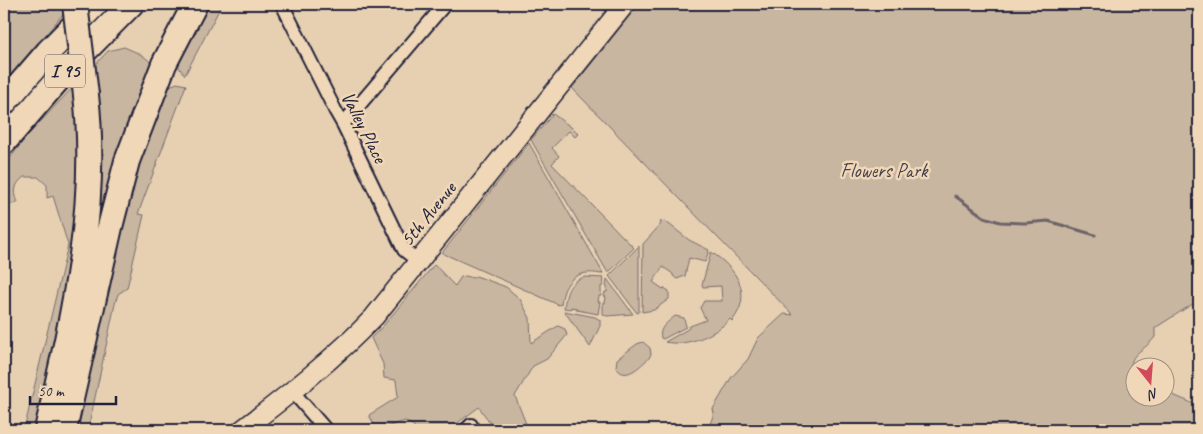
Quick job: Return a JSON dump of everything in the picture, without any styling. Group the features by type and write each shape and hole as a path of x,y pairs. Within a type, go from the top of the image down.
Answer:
{"highway":[{"path":"47,430 74,304 85,232 91,153 75,4"},
{"name":"I 95","path":"4,103 48,52 95,4"},
{"name":"I 95","path":"4,142 66,70 130,4"},
{"path":"64,430 110,227 127,161 164,64 195,4"}],"street":[{"name":"Valley Place","path":"282,4 404,250 418,262"},
{"path":"343,124 445,4"},
{"name":"5th Avenue","path":"242,430 293,392 362,330 386,303 625,4"},
{"path":"293,392 326,430"}],"green space":[{"path":"13,4 66,4 67,9 14,74 4,83 4,20"},
{"path":"208,4 222,4 185,75 177,62 190,33"},
{"name":"Flowers Park","path":"639,4 1199,4 1199,302 1155,328 1155,337 1150,343 1135,356 1126,356 1126,406 1176,406 1176,396 1199,406 1199,428 1165,430 708,430 714,413 713,409 731,378 748,359 758,338 784,314 793,315 572,88"},
{"path":"124,47 146,58 155,69 108,209 94,237 100,127 91,69 108,51"},
{"path":"177,83 186,85 138,214 144,215 127,288 118,294 115,304 88,430 75,430 125,214 151,129 167,87"},
{"path":"76,84 81,200 40,430 24,430 68,245 53,196 47,198 47,185 38,177 24,177 19,182 15,191 18,202 7,206 4,221 4,166 27,136"},
{"path":"553,114 578,134 575,137 569,131 552,148 559,156 552,164 634,248 608,273 531,140"},
{"path":"529,143 603,273 585,273 573,278 565,288 561,304 559,305 442,253"},
{"path":"665,221 689,240 709,250 705,262 689,258 685,276 677,279 663,267 653,282 669,291 669,299 654,310 642,312 643,244 661,224 660,222"},
{"path":"639,246 639,312 637,313 609,276"},
{"path":"711,252 728,266 739,282 742,301 738,311 732,321 730,319 709,335 683,343 665,342 690,326 706,320 700,308 704,301 722,301 721,286 703,287 702,285"},
{"path":"434,265 455,286 461,277 473,278 476,276 506,287 520,299 530,318 531,343 558,326 565,329 567,335 547,359 533,366 515,396 528,429 531,430 495,430 479,407 448,430 416,430 414,426 405,421 377,430 369,415 398,397 396,380 384,378 383,364 371,338"},
{"path":"585,277 604,278 598,302 600,302 598,314 577,310 577,308 564,308 569,288 575,281"},
{"path":"607,279 633,314 607,316 603,314"},
{"path":"564,311 595,317 600,320 600,326 590,347"},
{"path":"675,316 684,318 686,327 663,339 661,338 662,328"},
{"path":"643,342 650,348 651,354 649,358 633,371 624,373 620,371 616,367 617,359 637,344"}],"waterway":[{"path":"955,196 984,217 1000,222 1025,223 1048,221 1095,235"}]}
